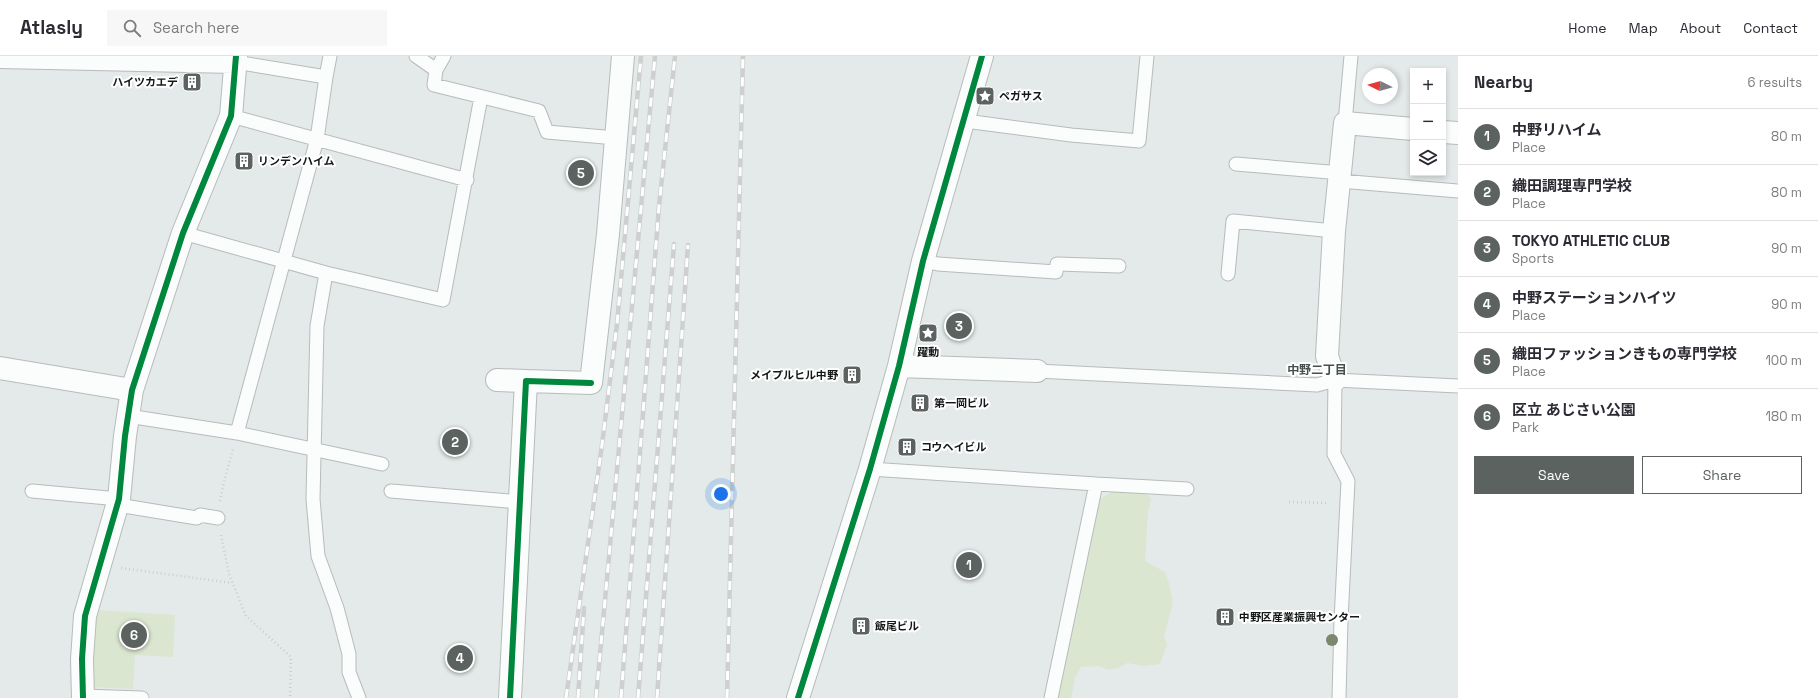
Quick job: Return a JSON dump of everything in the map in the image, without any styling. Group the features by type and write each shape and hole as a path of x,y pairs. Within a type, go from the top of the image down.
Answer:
{"street":[{"path":"497,380 591,383 608,234 623,56"},
{"path":"798,698 870,469 899,366 923,261 968,121 982,56"},
{"path":"0,57 235,59 231,116 183,233 132,390 118,502 101,565 84,616 82,659 83,697"},
{"path":"1335,380 1327,356 1334,231 1345,123 1410,129"},
{"path":"1446,132 1458,133"},
{"path":"899,366 1037,371"},
{"path":"0,368 132,390"},
{"path":"510,698 526,381"}],"lane":[{"path":"237,433 317,139 330,56"},
{"path":"416,56 436,70"},
{"path":"444,56 436,70 434,85 539,111 547,132 616,138"},
{"path":"968,121 1072,135 1139,141 1147,56"},
{"path":"1345,123 1351,56"},
{"path":"235,59 326,77"},
{"path":"183,233 326,273 443,300 467,180 481,97"},
{"path":"231,116 467,180"},
{"path":"1236,164 1458,192"},
{"path":"1228,274 1232,221 1334,231"},
{"path":"923,261 938,264 1056,272 1057,264 1119,266"},
{"path":"326,273 317,326 313,499 318,556 337,608 349,654 349,672 359,698"},
{"path":"1037,371 1317,384 1335,380 1458,386"},
{"path":"1335,380 1334,454 1348,481 1341,620 1339,698"},
{"path":"128,416 237,433 382,464"},
{"path":"870,469 1187,489"},
{"path":"1051,698 1096,484"},
{"path":"32,491 118,502 197,518 200,515 218,518"},
{"path":"391,491 520,502"},
{"path":"83,697 142,698"}],"path":[{"path":"237,433 224,482 218,518 229,574 246,616 291,657 290,698"},
{"path":"1289,502 1326,503"},
{"path":"101,565 232,583"}],"green space":[{"path":"1131,490 1145,493 1151,498 1148,513 1145,561 1165,572 1169,583 1173,603 1164,636 1167,645 1160,664 1144,666 1127,663 1118,668 1108,670 1099,666 1081,667 1075,678 1071,698 1059,698 1059,688 1098,500 1112,492"},
{"path":"96,610 175,615 173,657 135,655 133,689 91,687"}],"railway":[{"path":"566,698 602,445 617,324 641,56"},
{"path":"596,698 655,56"},
{"path":"621,698 659,206 675,56"},
{"path":"727,698 743,56"},
{"path":"638,698 674,244"},
{"path":"657,698 688,245"},
{"path":"578,698 584,608"}],"cycle path":[{"path":"83,698 82,659 85,616 119,499 125,436 132,390 183,233 231,116 236,56"},
{"path":"798,698 870,469 899,366 923,261 982,56"},
{"path":"510,698 526,381 591,383"}],"place":[{"name":"ハイツカエデ","path":"192,82"},
{"name":"ペガサス","path":"985,96"},
{"name":"リンデンハイム","path":"244,161"},
{"name":"織田ファッションきもの専門学校","path":"581,173"},
{"name":"TOKYO ATHLETIC CLUB","path":"959,326"},
{"name":"躍動","path":"928,333"},
{"name":"メイプルヒル中野","path":"852,375"},
{"name":"第一岡ビル","path":"920,403"},
{"name":"織田調理専門学校","path":"455,442"},
{"name":"コウヘイビル","path":"907,447"},
{"name":"中野リハイム","path":"969,565"},
{"name":"中野区産業振興センター","path":"1225,617"},
{"name":"飯尾ビル","path":"861,626"},
{"name":"区立 あじさい公園","path":"134,635"},
{"name":"中野ステーションハイツ","path":"460,658"}],"district":[{"name":"中野二丁目","path":"1317,370"}]}
